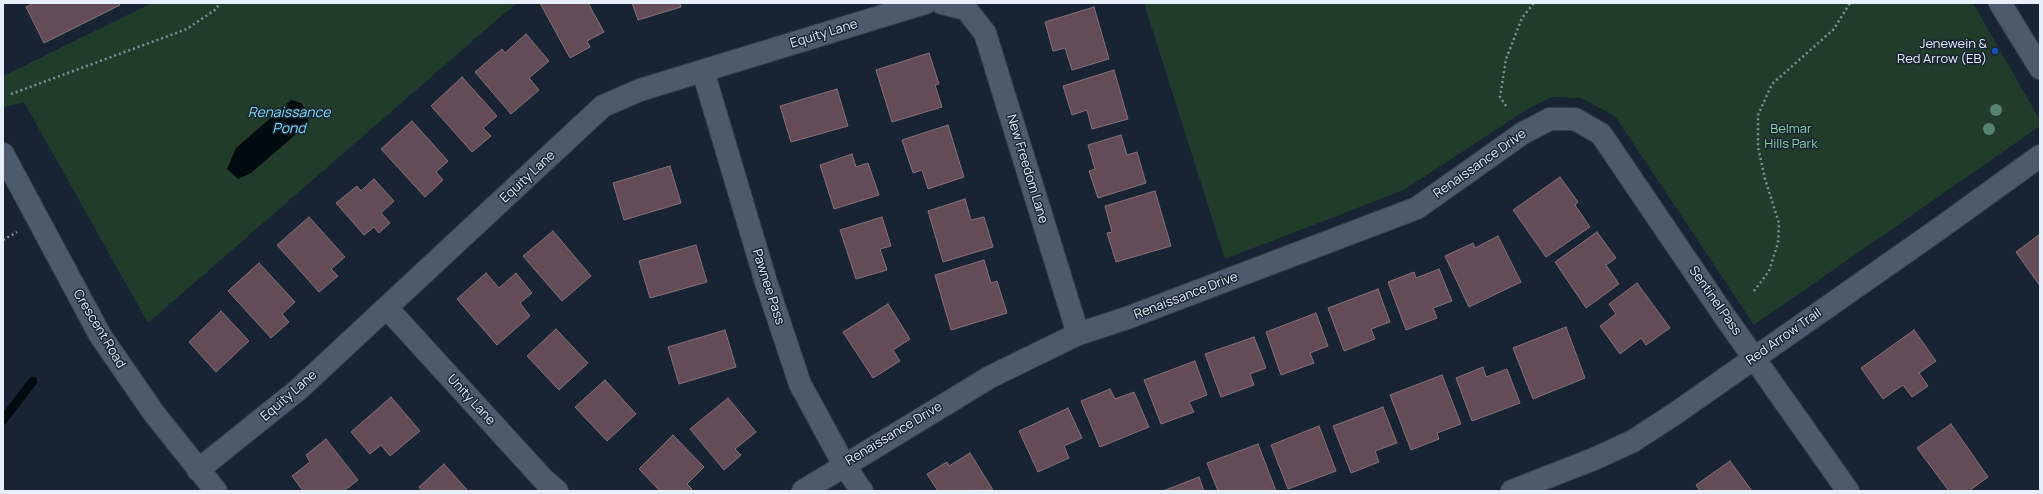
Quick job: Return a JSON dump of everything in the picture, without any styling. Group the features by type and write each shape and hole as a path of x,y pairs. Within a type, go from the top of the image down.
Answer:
{"street":[{"name":"Equity Lane","path":"198,470 299,389 603,106 640,90 925,3"},
{"name":"New Freedom Lane","path":"942,3 966,9 985,33 1078,334"},
{"path":"2000,3 2040,68"},
{"name":"Pawnee Pass","path":"703,71 766,282 800,384 844,465 862,491"},
{"name":"Renaissance Drive","path":"803,491 990,377 1078,334 1128,318 1417,208 1523,133 1550,119 1574,119"},
{"name":"Sentinel Pass","path":"1574,119 1601,134 1754,358 1848,491"},
{"name":"Crescent Road","path":"3,154 100,335 153,412 216,491"},
{"name":"Red Arrow Trail","path":"1512,491 1594,459 1633,441 1676,413 1936,232 2040,156"},
{"name":"Unity Lane","path":"387,308 544,480 557,491"}],"path":[{"path":"11,94 187,29 216,9 220,3"},
{"path":"1506,106 1500,96 1506,59 1522,18 1534,3"},
{"path":"1754,291 1769,271 1778,243 1778,223 1765,179 1758,147 1758,115 1772,84 1834,29 1850,3"}],"green space":[{"path":"152,3 513,3 514,5 148,323 24,102 5,107 3,103 3,76"},
{"name":"Belmar Hills Park","path":"1144,3 1973,3 2040,120 2040,126 1754,325 1615,116 1581,98 1552,97 1529,108 1404,190 1225,259"}],"water":[{"name":"Renaissance Pond","path":"291,100 301,103 309,114 308,124 251,173 238,179 227,169 236,148"}],"building":[{"path":"34,3 118,3 120,5 44,43 26,7"},
{"path":"540,3 588,3 604,32 587,41 590,47 570,58"},
{"path":"632,3 680,3 681,7 638,20"},
{"path":"1094,7 1109,59 1072,70 1065,48 1053,51 1045,22"},
{"path":"526,34 549,61 529,78 539,90 511,114 475,72 502,49 505,53"},
{"path":"929,53 939,84 935,85 942,107 892,122 876,70"},
{"path":"1114,70 1128,119 1092,129 1087,110 1072,115 1063,86"},
{"path":"462,77 497,116 483,128 491,136 472,152 431,106"},
{"path":"837,89 848,126 791,142 780,106"},
{"path":"412,121 448,161 436,172 443,180 425,197 381,149"},
{"path":"948,125 964,177 928,189 922,170 913,173 902,140"},
{"path":"1121,135 1127,155 1137,152 1146,183 1098,198 1089,171 1095,169 1088,145"},
{"path":"852,154 856,167 868,163 879,195 834,209 820,165"},
{"path":"670,166 681,203 624,220 613,183"},
{"path":"1560,177 1578,202 1575,205 1590,227 1546,257 1513,210"},
{"path":"374,179 394,201 381,213 390,223 379,233 374,227 364,235 336,203 357,186 361,191"},
{"path":"1155,191 1171,246 1116,262 1107,233 1112,232 1105,206"},
{"path":"965,199 971,220 984,217 993,247 943,262 928,211"},
{"path":"309,217 345,257 331,269 338,276 319,292 277,245"},
{"path":"882,217 891,246 880,249 887,270 856,279 840,230"},
{"path":"553,231 591,276 562,301 523,256"},
{"path":"1597,232 1616,258 1606,265 1619,284 1586,308 1555,262"},
{"path":"2040,234 2040,286 2016,252"},
{"path":"1498,236 1521,282 1469,307 1445,256 1473,243 1475,248"},
{"path":"696,245 707,282 650,298 639,261"},
{"path":"984,260 991,283 997,281 1007,313 951,330 935,275"},
{"path":"259,263 295,302 282,314 289,322 271,338 228,291"},
{"path":"1439,269 1452,301 1433,308 1437,318 1406,330 1388,282 1414,272 1416,278"},
{"path":"486,273 499,288 516,273 532,293 520,303 530,316 497,345 457,299"},
{"path":"1637,283 1670,328 1646,345 1641,338 1620,354 1600,326 1616,314 1609,304"},
{"path":"1378,289 1390,322 1371,329 1375,339 1344,351 1328,308"},
{"path":"888,304 910,339 893,350 900,361 873,378 843,332"},
{"path":"221,311 249,341 216,372 189,342"},
{"path":"1316,313 1328,346 1310,353 1314,363 1281,375 1266,332"},
{"path":"1566,327 1585,378 1533,399 1513,348"},
{"path":"556,329 588,363 559,390 527,356"},
{"path":"725,330 736,367 679,384 668,347"},
{"path":"1914,330 1936,361 1919,373 1928,386 1912,397 1903,385 1883,399 1861,368"},
{"path":"1254,337 1266,368 1250,374 1254,385 1221,397 1205,354"},
{"path":"1195,361 1207,395 1189,402 1194,412 1161,424 1144,380"},
{"path":"1483,367 1486,377 1507,369 1520,403 1472,421 1456,378"},
{"path":"1442,375 1461,424 1437,433 1439,439 1411,450 1390,395"},
{"path":"605,380 636,414 607,441 575,407"},
{"path":"1110,389 1115,399 1134,392 1149,427 1100,447 1081,401"},
{"path":"391,397 420,431 390,456 381,445 370,454 351,432"},
{"path":"728,398 756,432 735,449 741,455 724,470 690,429"},
{"path":"1383,407 1397,443 1375,451 1379,462 1351,473 1333,426"},
{"path":"1068,408 1082,438 1064,446 1069,458 1038,472 1019,431"},
{"path":"1951,424 1988,477 1969,491 1949,491 1917,448"},
{"path":"1319,426 1336,471 1288,489 1271,445"},
{"path":"673,435 704,467 687,484 692,489 691,491 660,491 639,469"},
{"path":"326,439 358,480 344,491 303,491 292,476 310,462 306,455"},
{"path":"1258,444 1276,491 1218,491 1207,463"},
{"path":"970,453 993,490 938,491 927,474 947,462 949,466"},
{"path":"1730,461 1752,491 1700,491 1696,485"},
{"path":"444,464 468,491 422,491 419,487"},
{"path":"1199,477 1204,491 1163,491"}],"waterway":[{"path":"3,420 33,381"}],"place":[{"name":"Jenewein & Red Arrow (EB)","path":"1995,51"}]}
